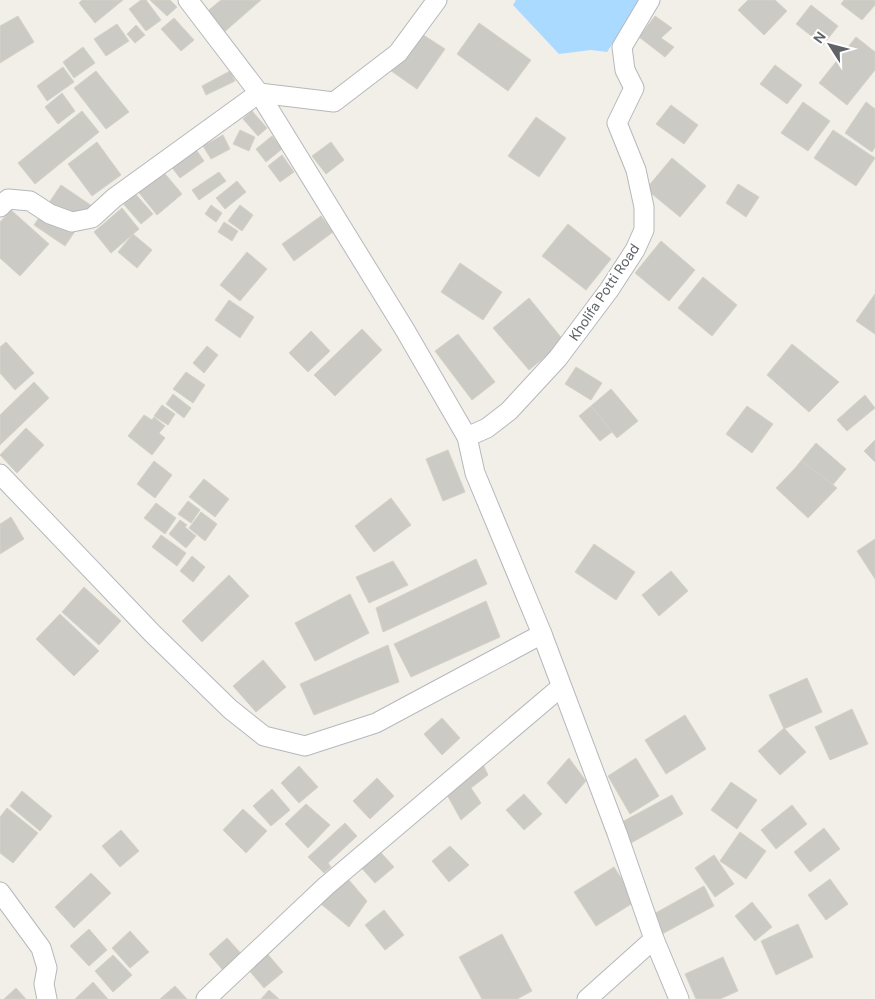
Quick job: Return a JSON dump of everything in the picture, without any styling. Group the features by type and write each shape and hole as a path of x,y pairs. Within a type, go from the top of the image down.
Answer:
{"street":[{"path":"188,0 259,93 405,330 467,437 475,474 542,634 617,833 654,939 679,999"},
{"path":"0,207 8,199 30,202 50,214 72,222 92,218 114,198 259,93 334,102 398,53 437,0"},
{"name":"Kholifa Potti Road","path":"467,437 487,428 509,411 558,358 635,250 644,230 644,207 636,170 617,123 634,88 625,70 622,47 650,0"},
{"path":"0,474 152,633 230,709 264,736 305,746 376,723 542,634"},
{"path":"206,999 326,886 561,687"},
{"path":"0,892 41,948 46,968 44,984 47,999"},
{"path":"587,999 654,939"}],"water":[{"path":"516,0 641,0 607,52 591,50 559,54 513,5"}],"building":[{"path":"82,0 123,0 95,23 79,3"},
{"path":"141,0 146,0 161,20 146,31 129,9"},
{"path":"150,0 170,0 177,7 167,16"},
{"path":"221,0 261,0 222,34 204,14"},
{"path":"748,0 775,0 787,11 764,35 738,10"},
{"path":"844,0 875,0 875,5 862,20 841,4"},
{"path":"811,5 838,26 823,45 796,24"},
{"path":"18,16 34,42 0,63 0,26"},
{"path":"655,16 672,28 661,38 674,47 665,57 639,37"},
{"path":"174,18 194,40 181,51 161,29"},
{"path":"479,23 531,60 508,91 457,54"},
{"path":"117,24 129,41 106,56 94,39"},
{"path":"136,25 145,35 135,43 127,34"},
{"path":"414,29 445,49 417,89 387,68"},
{"path":"856,37 875,52 875,70 847,105 819,83"},
{"path":"83,47 95,63 74,78 63,62"},
{"path":"775,65 802,85 787,104 760,84"},
{"path":"63,67 74,82 47,101 37,86"},
{"path":"96,71 129,112 106,129 74,88"},
{"path":"230,71 235,81 206,95 202,86"},
{"path":"62,93 75,111 58,124 45,107"},
{"path":"803,102 830,121 808,151 781,133"},
{"path":"866,102 875,109 875,147 872,152 845,133"},
{"path":"671,105 698,125 684,144 656,124"},
{"path":"82,111 99,132 35,184 18,163"},
{"path":"252,111 267,128 258,136 243,119"},
{"path":"536,117 566,138 539,177 508,156"},
{"path":"240,130 255,137 249,151 233,144"},
{"path":"833,130 875,158 856,186 814,158"},
{"path":"223,135 230,149 211,159 203,146"},
{"path":"272,136 282,149 266,162 256,149"},
{"path":"97,142 121,175 92,196 68,164"},
{"path":"331,142 344,160 326,174 312,156"},
{"path":"195,148 204,161 180,178 170,165"},
{"path":"282,155 294,172 280,182 268,166"},
{"path":"672,158 706,186 680,217 646,189"},
{"path":"161,169 182,194 157,215 136,189"},
{"path":"219,172 226,181 199,200 192,190"},
{"path":"237,181 246,192 225,209 216,198"},
{"path":"738,184 759,197 746,217 726,203"},
{"path":"61,185 92,206 65,246 34,225"},
{"path":"132,190 153,214 141,224 120,200"},
{"path":"211,205 222,213 216,222 205,214"},
{"path":"240,205 253,215 242,231 228,221"},
{"path":"122,208 139,229 111,253 94,232"},
{"path":"11,210 49,244 20,276 0,258 0,222"},
{"path":"321,216 333,232 294,261 282,244"},
{"path":"224,222 238,231 232,241 218,232"},
{"path":"568,224 611,259 586,290 542,256"},
{"path":"133,234 152,250 137,268 118,252"},
{"path":"661,241 695,270 669,301 635,273"},
{"path":"247,252 267,269 240,301 220,285"},
{"path":"460,263 502,292 483,320 441,292"},
{"path":"703,277 737,305 712,336 678,308"},
{"path":"875,294 875,334 856,321"},
{"path":"529,298 564,341 529,370 493,328"},
{"path":"229,300 254,317 240,338 215,320"},
{"path":"362,329 382,350 335,396 314,375"},
{"path":"311,331 330,351 308,372 289,353"},
{"path":"458,334 495,382 472,400 435,351"},
{"path":"6,342 34,373 15,390 0,373 0,347"},
{"path":"792,344 839,382 809,412 767,375"},
{"path":"207,346 218,355 204,373 193,363"},
{"path":"576,367 602,383 591,400 565,384"},
{"path":"186,372 205,385 193,403 173,389"},
{"path":"34,382 49,398 0,445 0,415"},
{"path":"611,389 638,421 617,438 591,406"},
{"path":"173,394 191,408 184,418 166,404"},
{"path":"865,395 875,408 847,431 837,420"},
{"path":"162,405 175,414 168,425 154,416"},
{"path":"591,406 612,432 600,441 579,416"},
{"path":"747,406 773,424 752,453 726,434"},
{"path":"144,415 152,420 154,417 165,426 159,433 165,438 152,455 128,436"},
{"path":"26,428 44,445 17,473 0,455"},
{"path":"875,440 875,462 864,451"},
{"path":"816,443 846,469 826,493 796,467"},
{"path":"448,450 465,492 443,501 426,459"},
{"path":"154,461 172,475 155,498 137,484"},
{"path":"802,461 837,488 808,518 776,488"},
{"path":"204,479 229,499 215,517 189,497"},
{"path":"391,498 411,525 374,552 355,526"},
{"path":"188,501 200,510 191,523 178,514"},
{"path":"156,503 176,518 165,534 144,518"},
{"path":"201,512 217,524 205,541 189,528"},
{"path":"11,517 24,539 0,554 0,524"},
{"path":"180,520 196,536 186,548 169,534"},
{"path":"161,535 186,553 177,566 152,547"},
{"path":"875,539 875,579 857,551"},
{"path":"594,544 635,572 616,600 575,572"},
{"path":"192,556 205,567 193,582 180,571"},
{"path":"476,559 487,584 383,632 376,608"},
{"path":"393,561 408,585 369,603 356,577"},
{"path":"671,571 688,591 659,616 642,595"},
{"path":"229,575 249,596 202,642 182,621"},
{"path":"84,587 121,621 99,645 62,612"},
{"path":"350,594 369,633 315,661 295,623"},
{"path":"486,601 500,637 411,677 394,644"},
{"path":"60,614 99,651 74,676 36,639"},
{"path":"388,645 399,682 314,715 300,684"},
{"path":"263,660 286,687 256,712 233,686"},
{"path":"807,678 822,712 784,729 769,695"},
{"path":"852,709 868,744 830,760 815,727"},
{"path":"685,715 706,749 666,774 645,740"},
{"path":"442,718 460,738 442,755 424,734"},
{"path":"784,728 806,752 780,775 758,751"},
{"path":"569,758 586,781 566,804 547,783"},
{"path":"636,758 659,796 630,814 608,776"},
{"path":"481,760 488,775 471,788 481,803 461,820 446,793"},
{"path":"299,766 318,787 299,803 281,783"},
{"path":"377,778 394,796 370,819 353,801"},
{"path":"731,782 757,800 737,829 711,810"},
{"path":"272,789 290,810 271,826 253,806"},
{"path":"22,791 52,816 40,831 10,806"},
{"path":"524,794 542,814 524,830 506,810"},
{"path":"672,795 683,814 631,843 620,823"},
{"path":"306,804 330,825 308,848 285,824"},
{"path":"792,805 807,824 776,849 761,830"},
{"path":"7,808 38,833 13,863 0,853 0,817"},
{"path":"243,809 267,831 246,853 223,830"},
{"path":"345,823 357,836 328,863 331,867 324,873 308,857"},
{"path":"824,828 840,849 810,872 794,852"},
{"path":"121,830 139,851 120,867 102,846"},
{"path":"740,832 766,851 746,879 720,861"},
{"path":"375,846 394,867 375,883 357,863"},
{"path":"450,846 469,865 449,882 432,861"},
{"path":"714,855 734,884 715,897 695,868"},
{"path":"614,867 636,901 596,926 574,892"},
{"path":"91,873 111,893 74,928 55,907"},
{"path":"348,879 367,901 349,927 321,904"},
{"path":"830,879 848,904 826,920 808,895"},
{"path":"704,886 714,906 662,934 652,915"},
{"path":"752,902 772,927 755,941 735,916"},
{"path":"384,910 404,935 385,950 365,925"},
{"path":"798,924 813,957 776,975 761,941"},
{"path":"89,929 107,950 89,966 70,946"},
{"path":"130,931 149,952 130,968 112,948"},
{"path":"502,934 532,991 517,999 482,999 459,957"},
{"path":"227,938 245,958 227,975 209,954"},
{"path":"265,951 283,972 264,988 247,968"},
{"path":"113,955 132,975 113,992 95,971"},
{"path":"723,957 738,991 720,999 696,999 685,974"},
{"path":"93,982 108,999 75,999"},
{"path":"175,986 187,999 160,999"},
{"path":"16,988 26,999 4,999"},
{"path":"269,990 279,999 261,999"}]}
